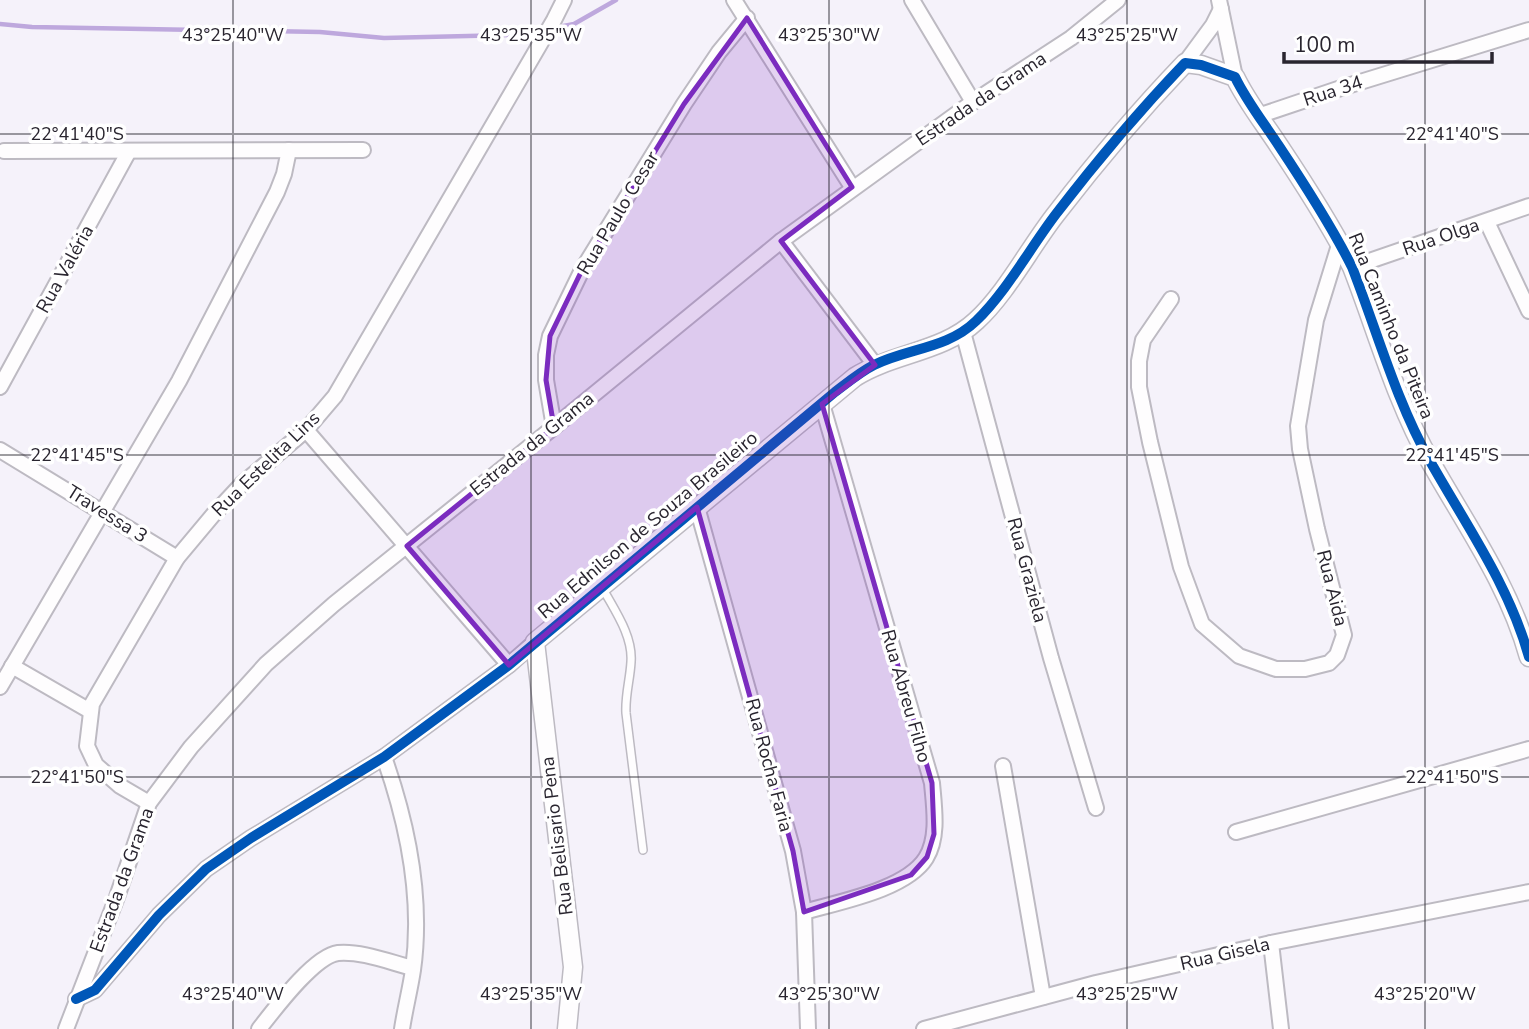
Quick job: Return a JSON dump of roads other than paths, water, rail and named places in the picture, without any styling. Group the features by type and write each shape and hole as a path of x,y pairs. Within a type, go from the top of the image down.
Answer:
{"street":[{"name":"Rua Estelita Lins","path":"149,803 120,786 96,765 87,746 92,704 177,558 242,484 306,430 335,396 564,0"},
{"path":"734,0 852,187"},
{"path":"912,0 973,102"},
{"name":"Estrada da Grama","path":"66,1029 117,897 149,803 191,747 266,664 334,604 781,241 852,187 973,102 1070,38 1118,0"},
{"name":"Rua Caminho da Piteira","path":"1185,64 1213,25 1220,5"},
{"name":"Rua Caminho da Piteira","path":"1220,5 1235,77 1244,96 1340,242 1414,429 1429,460 1502,584 1526,633 1529,657"},
{"name":"Rua Paulo Cesar","path":"554,427 546,380 546,355 550,336 582,271 684,104 719,52 747,18"},
{"name":"Rua 34","path":"1258,116 1529,30"},
{"path":"1185,64 1212,68 1235,77"},
{"name":"Rua Ednilson de Souza Brasileiro","path":"76,999 95,990 159,915 206,869 251,838 384,757 509,665 855,377 875,365 927,349 976,322 1056,214 1154,95 1185,64"},
{"path":"0,687 179,381 276,192 284,174 289,150"},
{"path":"4,151 363,150"},
{"name":"Rua Valéria","path":"0,387 5,368 129,151"},
{"name":"Rua Olga","path":"1352,267 1529,206"},
{"path":"1487,222 1529,312"},
{"path":"781,241 875,365"},
{"name":"Rua Aida","path":"1171,299 1143,340 1139,361 1139,387 1181,567 1202,624 1238,656 1276,669 1305,669 1329,663 1342,646 1344,635 1317,529 1300,449 1298,426 1316,320 1340,242"},
{"name":"Rua Graziela","path":"962,331 1051,658 1096,808"},
{"name":"Rua Abreu Filho","path":"804,912 886,887 912,875 927,858 934,834 932,783 822,404"},
{"path":"306,430 509,665"},
{"name":"Travessa 3","path":"0,450 177,558"},
{"name":"Rua Rocha Faria","path":"697,507 793,851 804,912 808,1029"},
{"name":"Rua Belisario Pena","path":"535,642 573,967 567,1029"},
{"path":"12,666 90,711"},
{"path":"1236,832 1529,749"},
{"path":"384,757 401,808 412,862 416,906 413,968 402,1029"},
{"path":"1003,766 1043,997"},
{"name":"Rua Gisela","path":"924,1029 1043,997 1271,943 1529,892"},
{"path":"1271,943 1281,1029"},
{"path":"259,1029 297,983 335,953 367,956 413,968"}],"lane":[{"path":"601,586 624,629 630,648 631,660 625,694 626,713 643,850"}],"waterway":[{"path":"553,28 574,24 616,0"},
{"path":"0,24 32,27 320,32 384,38 511,35 544,29"}]}
